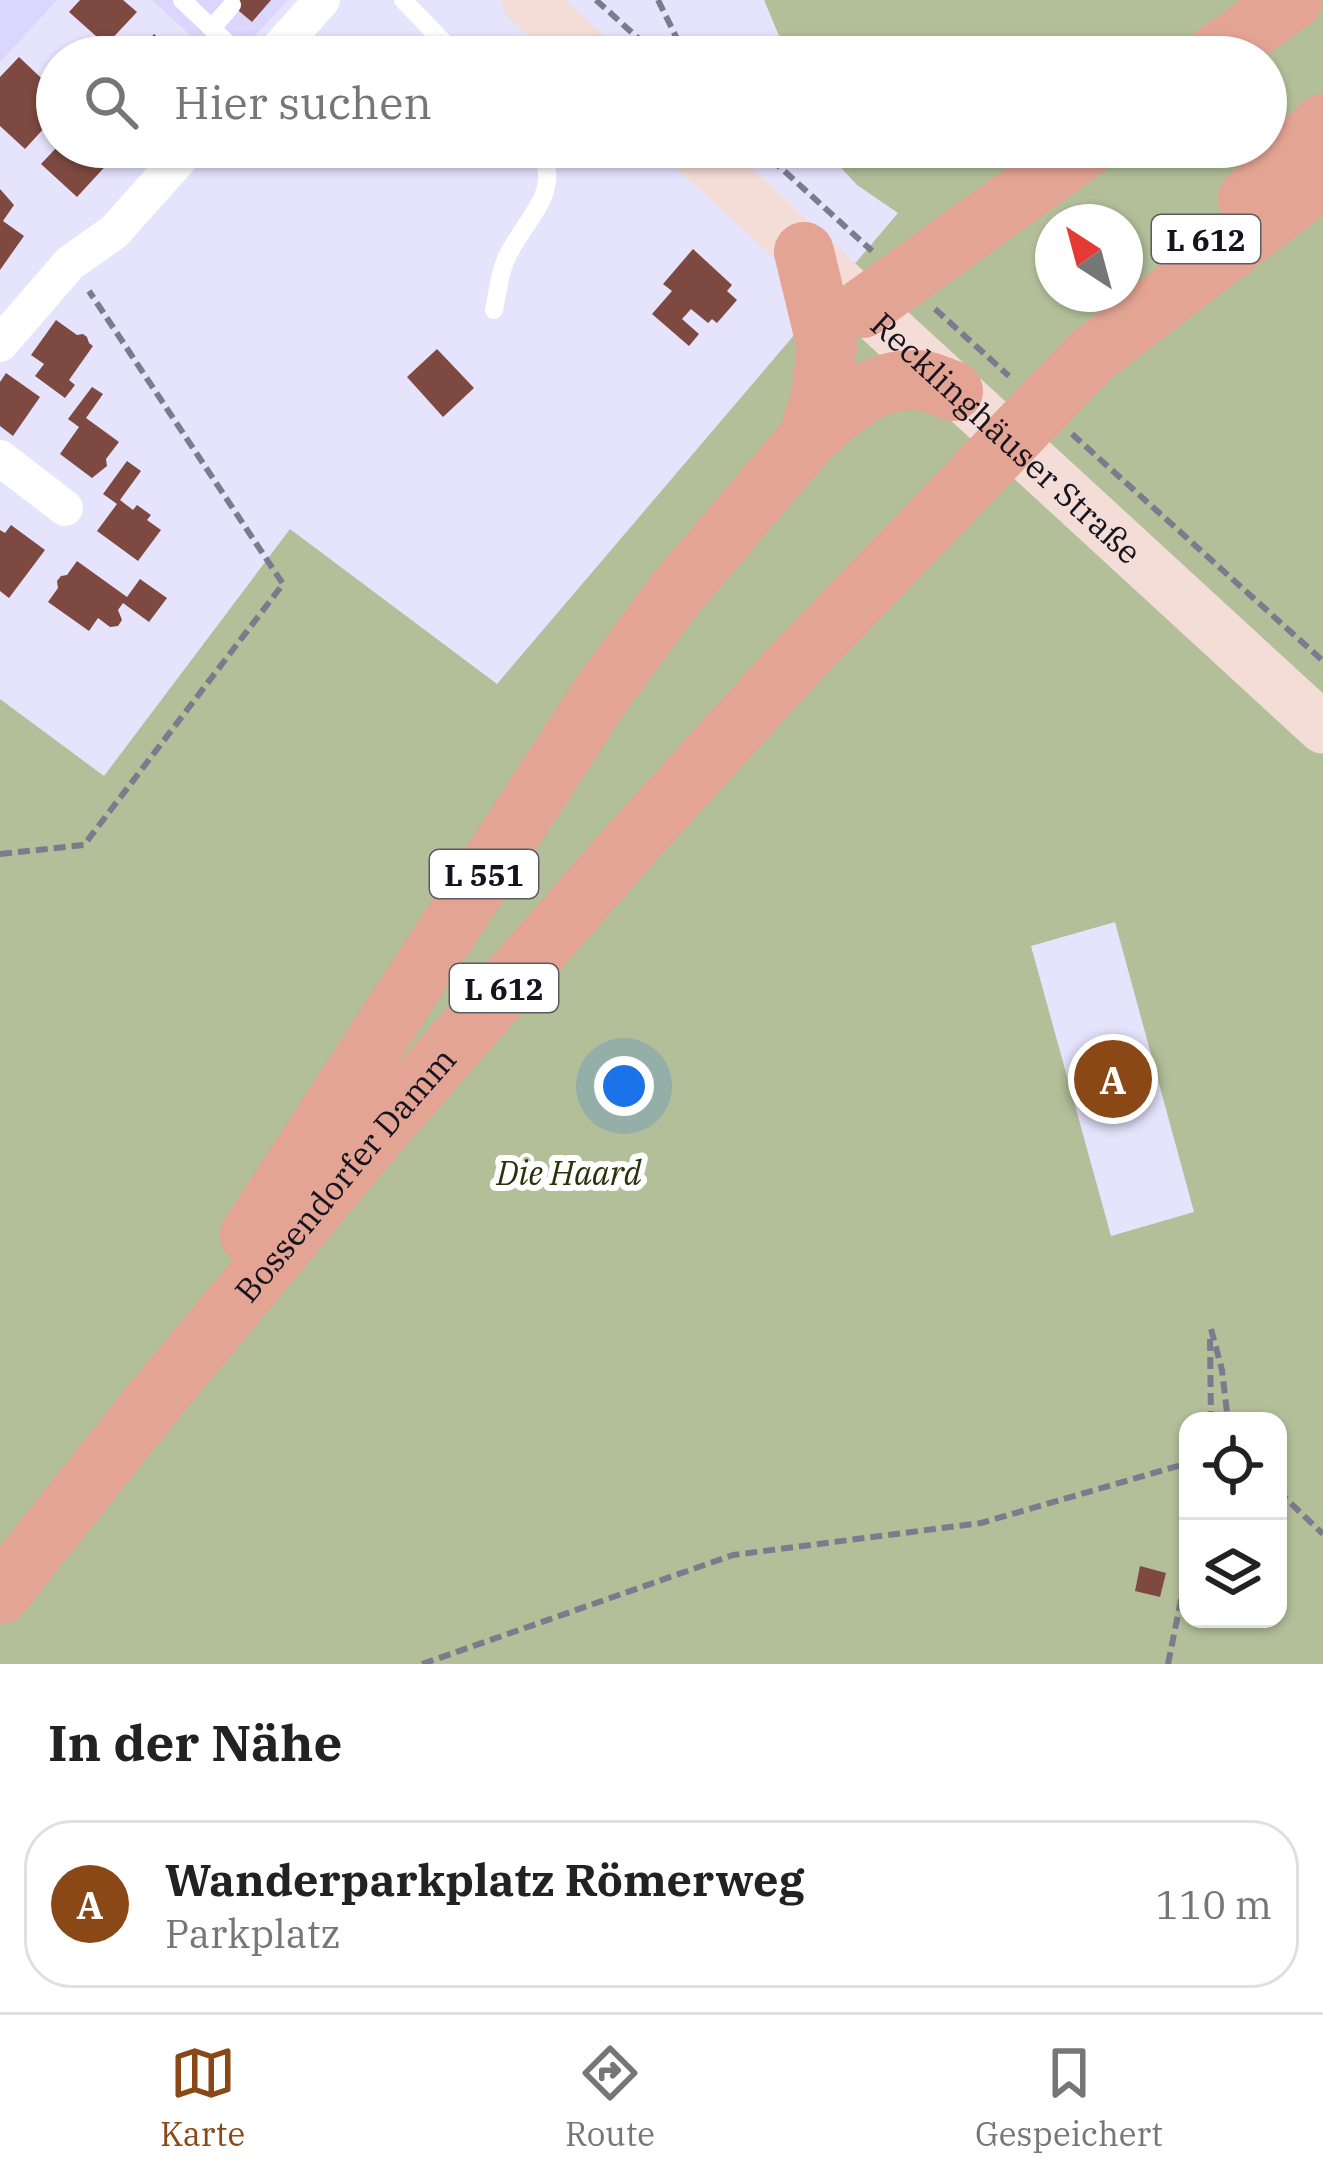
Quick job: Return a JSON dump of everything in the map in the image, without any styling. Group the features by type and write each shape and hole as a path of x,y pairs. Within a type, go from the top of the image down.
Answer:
{"highway":[{"path":"1241,36 1292,0"},
{"name":"L 612","path":"1287,160 1323,124"},
{"path":"863,308 1058,168"},
{"name":"L 612","path":"1091,355 1279,168"},
{"path":"1091,355 1323,178"},
{"name":"L 551","path":"804,252 827,347 821,396 809,436"},
{"name":"Bossendorfer Damm","path":"0,1594 376,1133 666,805 1091,355"},
{"name":"L 551","path":"83,1491 599,696 674,594 809,436 862,393 881,384 919,380 953,391"}],"main road":[{"path":"527,0 567,36"},
{"name":"Recklinghäuser Straße","path":"714,168 1323,728"}],"street":[{"path":"290,36 322,0"},
{"path":"0,344 70,263 114,232 171,168"},
{"path":"0,458 65,508"}],"lane":[{"path":"182,0 220,36"},
{"path":"403,0 438,36"},
{"path":"212,28 232,5"},
{"path":"494,310 506,258 548,188 548,168"}],"path":[{"path":"596,0 636,36"},
{"path":"658,0 676,36"},
{"path":"0,854 84,845 283,584 70,263"},
{"path":"1210,1412 1211,1330 1227,1412"},
{"path":"422,1664 733,1555 981,1523 1179,1466"},
{"path":"1287,1500 1323,1534"},
{"path":"1168,1664 1179,1610"}],"shaded area":[{"path":"0,0 57,0 0,62"},
{"path":"152,0 288,0 255,36 191,36"}],"green space":[{"name":"Die Haard","path":"764,0 1323,0 1323,1664 0,1664 0,699 104,776 290,529 497,684 898,213 841,168 1287,168 1287,36 779,36","holes":["1115,922 1194,1212 1111,1236 1031,946"]}],"building":[{"path":"80,0 123,0 137,12 114,36 96,36 69,12"},
{"path":"226,0 271,0 252,22"},
{"path":"19,57 36,73 36,137 25,149 0,126 0,77"},
{"path":"45,168 104,168 77,197"},
{"path":"0,189 14,205 3,221 24,236 0,270"},
{"path":"693,249 732,285 727,291 737,300 717,323 712,319 708,323 691,309 682,319 699,334 689,346 652,314 672,291 663,284"},
{"path":"56,320 77,335 83,334 93,346 69,380 75,385 65,398 35,376 44,364 31,355"},
{"path":"437,349 474,388 443,417 407,377"},
{"path":"6,373 40,397 13,436 0,426 0,382"},
{"path":"92,387 103,394 86,418 119,442 106,459 107,466 92,478 60,454 79,427 68,419"},
{"path":"127,461 141,471 120,500 151,515 147,520 161,530 138,561 97,531 117,504 103,494"},
{"path":"11,525 45,550 9,598 0,591 0,530 5,533"},
{"path":"77,561 127,597 140,579 167,598 149,622 123,603 118,626 110,627 98,618 89,631 48,602 58,588 57,581"},
{"path":"1140,1566 1166,1573 1160,1597 1135,1591"}],"place":[{"name":"Wanderparkplatz Römerweg","path":"1113,1079"}]}
